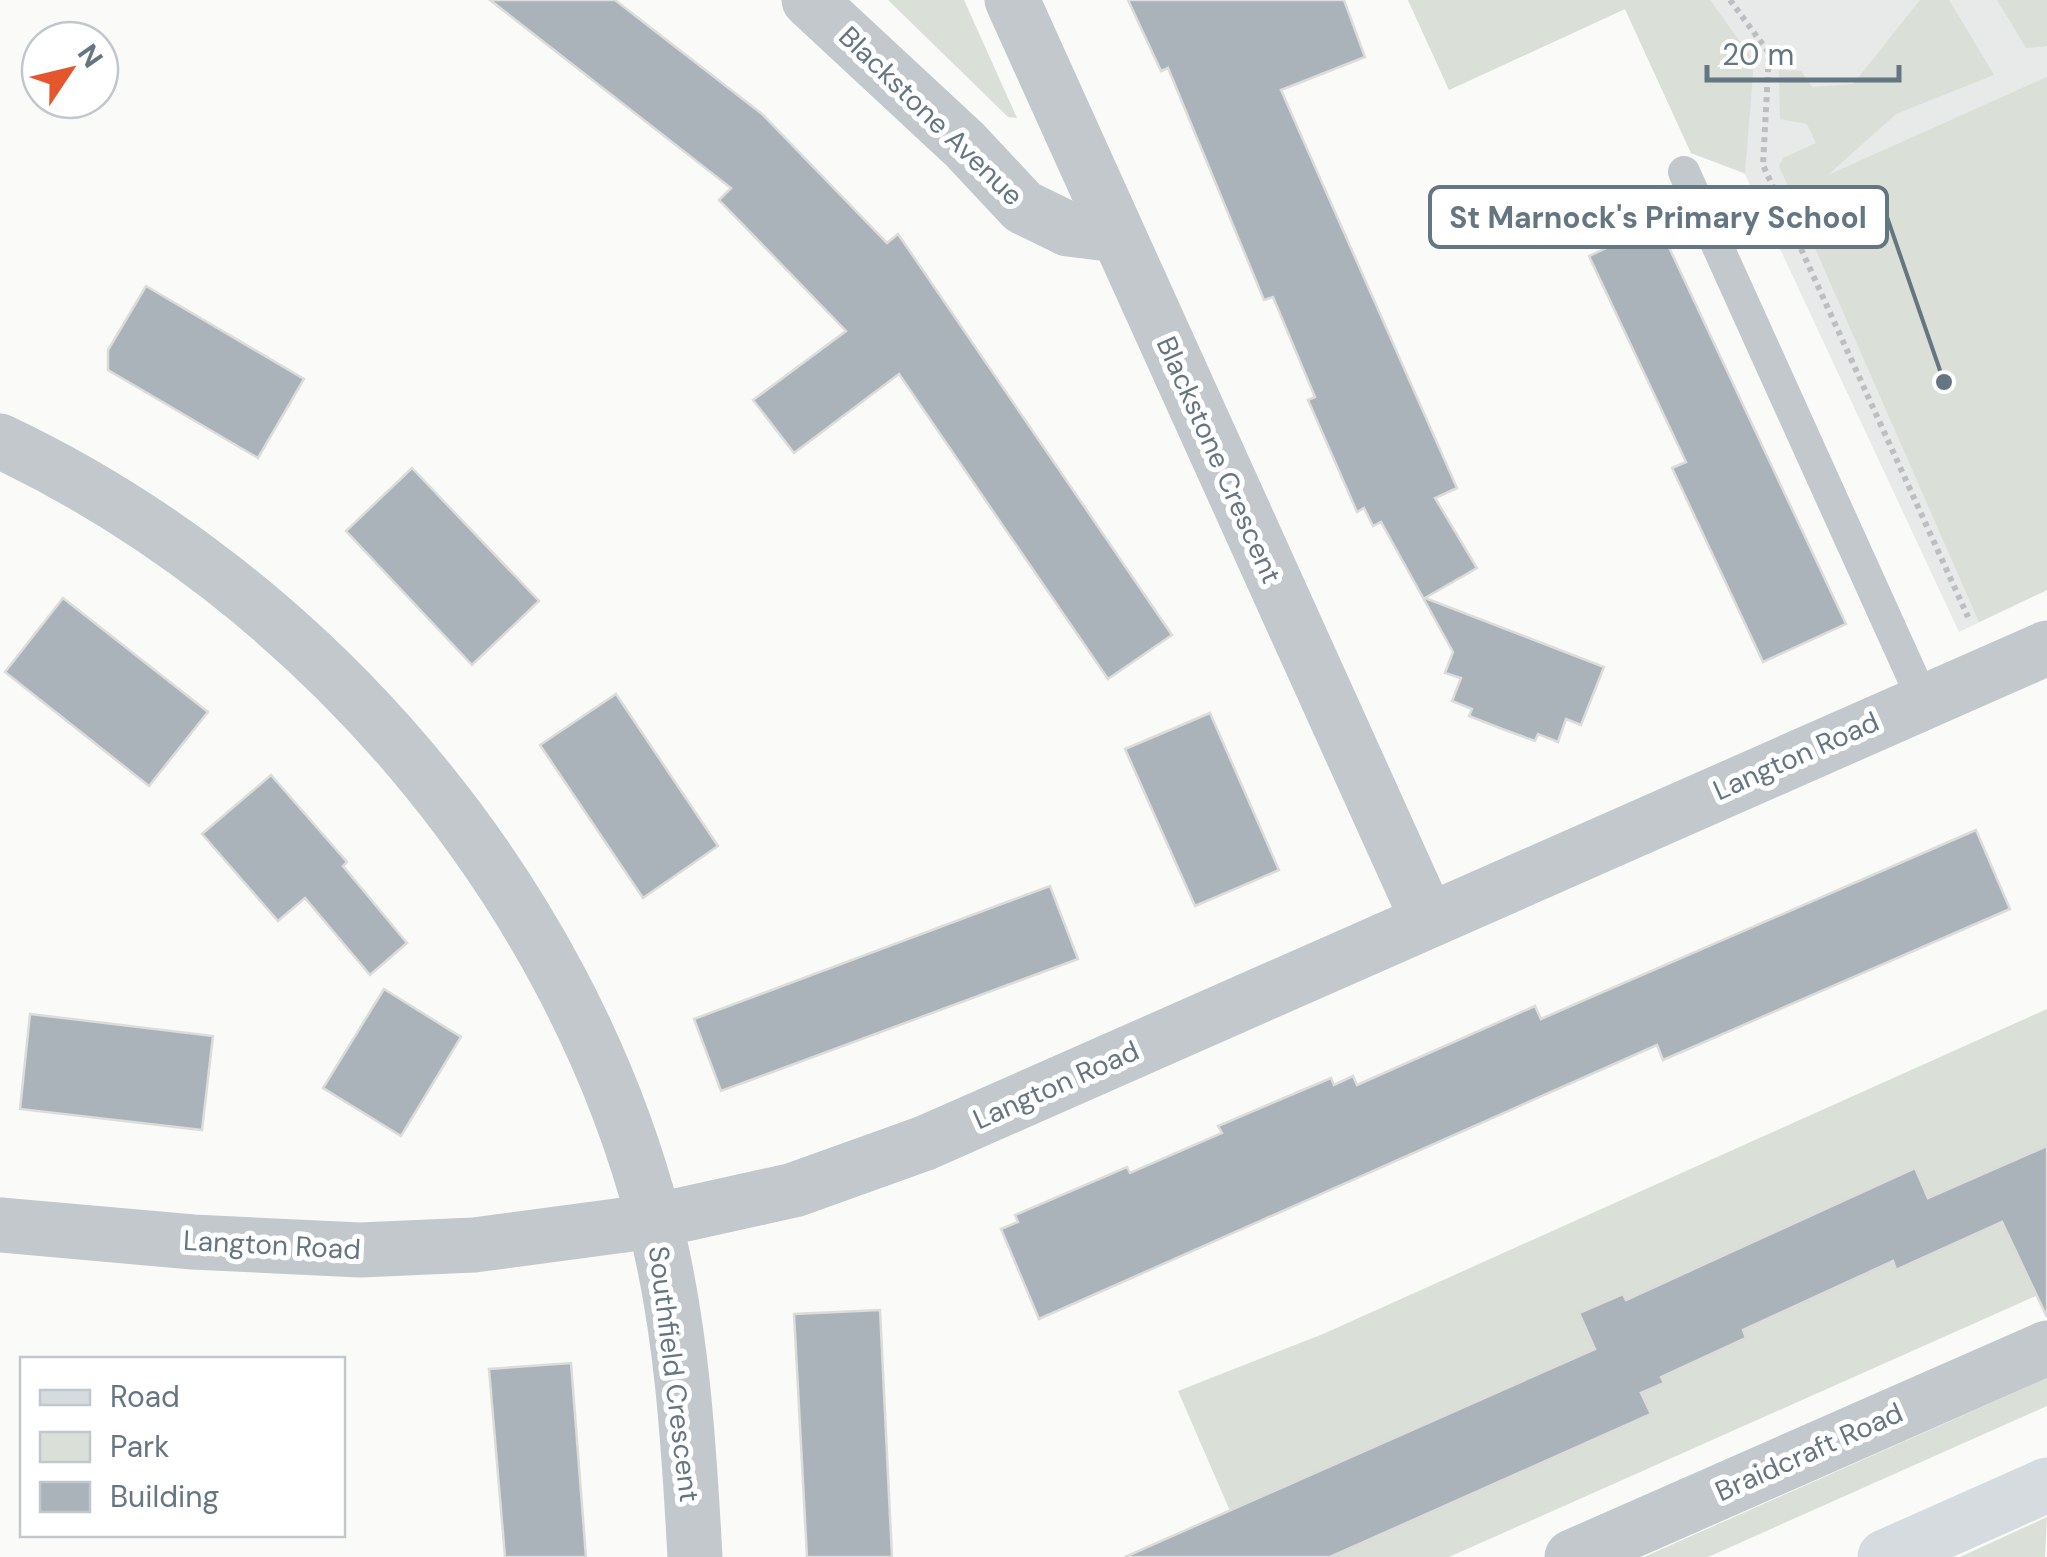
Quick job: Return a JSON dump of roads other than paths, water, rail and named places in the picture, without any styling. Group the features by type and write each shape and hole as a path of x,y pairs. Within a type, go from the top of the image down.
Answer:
{"street":[{"name":"Blackstone Avenue","path":"810,0 965,145 1023,207 1068,228 1116,235"},
{"name":"Blackstone Crescent","path":"1012,0 1427,918"},
{"name":"Southfield Crescent","path":"0,441 143,519 225,578 302,646 385,731 487,864 568,995 600,1068 654,1221 682,1385 695,1557"},
{"name":"Langton Road","path":"0,1225 193,1242 360,1250 474,1245 654,1221 794,1190 925,1143 1427,918 2047,648"},
{"name":"Braidcraft Road","path":"1572,1557 2047,1348"},
{"path":"1885,1557 2047,1485"}],"lane":[{"path":"1684,172 1923,700"}],"place":[{"name":"St Marnock's Primary School","path":"1944,382"}]}
